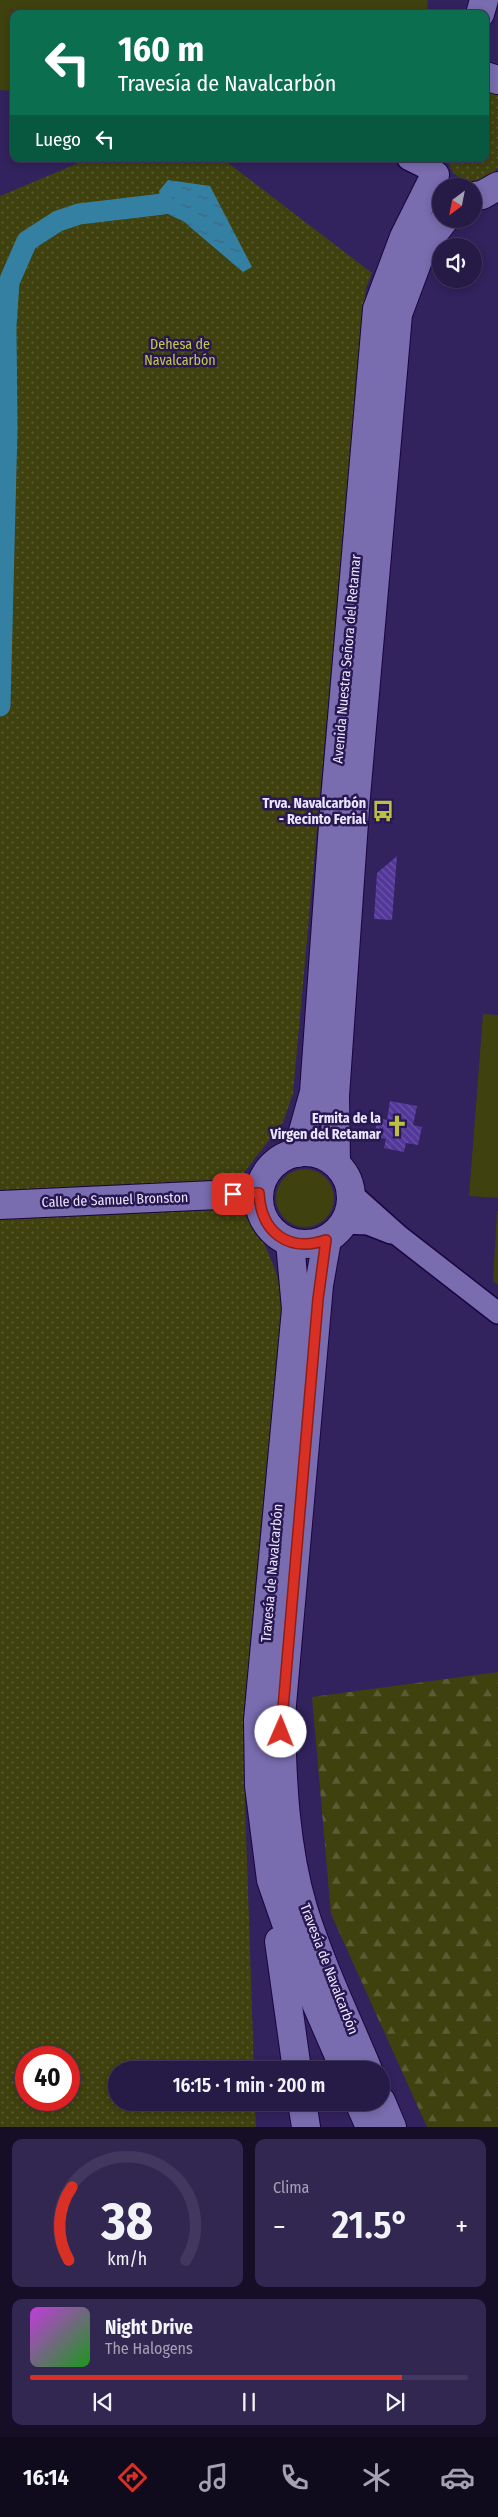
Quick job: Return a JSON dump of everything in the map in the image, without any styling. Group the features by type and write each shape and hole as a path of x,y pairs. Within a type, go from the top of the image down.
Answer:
{"street":[{"path":"414,162 436,173"},
{"name":"Avenida Nuestra Señora del Retamar","path":"297,1152 314,1092 334,811 376,309 404,237 436,173"},
{"path":"482,195 498,186"},
{"name":"Avenida Nuestra Señora del Retamar","path":"336,1163 334,1096 354,828 398,314 423,247 438,228"},
{"path":"399,1236 368,1224 336,1231 315,1244 290,1242 276,1234 266,1223 260,1208 259,1193 263,1179 272,1166 283,1157 297,1152 318,1154 336,1163 344,1172 352,1194 399,1236 498,1312"},
{"name":"Calle de Samuel Bronston","path":"0,1204 259,1193"},
{"name":"Travesía de Navalcarbón","path":"352,1194 351,1209 336,1231 319,1294 281,1716 282,1781 303,1907 364,2061"},
{"name":"Travesía de Navalcarbón","path":"290,1242 296,1309 258,1720 260,1786 271,1880 305,1978 341,2061"},
{"path":"271,1880 296,2061"},
{"path":"303,2111 306,2127"},
{"path":"363,2111 370,2127"},
{"path":"385,2111 392,2127"}],"green space":[{"path":"0,0 428,0 427,10 10,10 10,91 0,90"},
{"path":"489,90 498,93 498,167 492,177 482,180 482,178 461,178 454,174 448,162 489,162"},
{"name":"Dehesa de Navalcarbón","path":"81,162 227,162 372,273 366,288 293,1094 283,1122 239,1179 243,1213 265,1245 276,1272 283,1301 245,1801 254,2061 108,2061 108,2111 255,2111 256,2127 0,2127 0,196"},
{"path":"483,1014 498,1015 498,1198 469,1196"},
{"path":"305,1169 316,1171 329,1182 334,1198 332,1209 321,1222 305,1227 294,1225 281,1214 276,1198 278,1187 289,1174"},
{"path":"498,1211 498,1285 493,1281"},
{"path":"498,1672 498,2127 427,2127 331,1914 312,1697"}],"water":[{"path":"168,180 210,186 252,267 243,272 183,221 163,212 159,191"}],"building":[{"path":"397,856 392,920 374,919 377,873"},
{"name":"Ermita de la Virgen del Retamar","path":"390,1101 417,1106 413,1125 422,1127 418,1145 406,1143 404,1152 384,1148 386,1139 374,1137 378,1118 387,1120"}],"waterway":[{"path":"0,706 7,429 6,326 9,282 27,241 58,221 79,214 163,204"}],"place":[{"name":"Trva. Navalcarbón - Recinto Ferial","path":"383,811"},
{"name":"Ermita de la Virgen del Retamar","path":"397,1126"}],"route":[{"path":"233,1194 259,1193 260,1208 266,1223 276,1234 290,1242 302,1245 315,1244 326,1240 318,1299 281,1732"}]}
